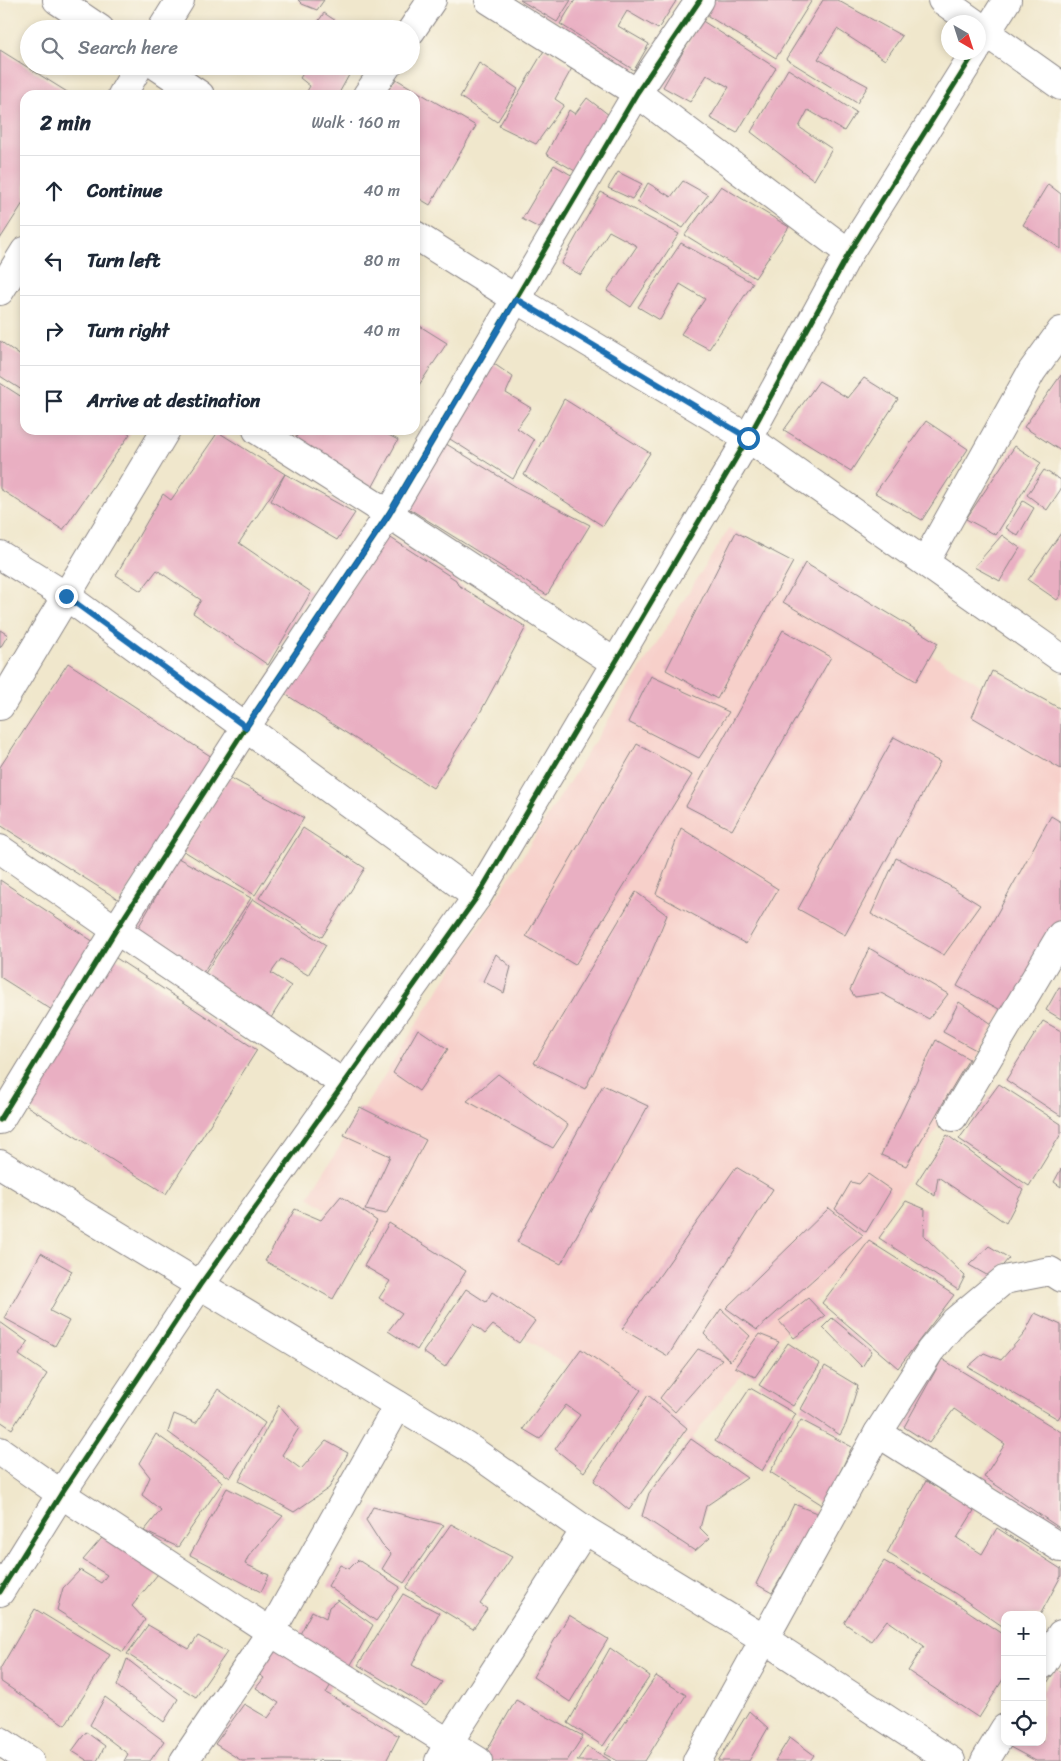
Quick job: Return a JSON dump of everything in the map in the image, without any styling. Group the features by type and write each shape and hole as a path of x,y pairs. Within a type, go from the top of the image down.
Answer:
{"street":[{"path":"57,0 87,20"},
{"path":"168,20 180,0"},
{"path":"418,20 432,0"},
{"path":"489,0 638,92 849,253"},
{"path":"0,1120 116,930 246,727 389,514 638,92 700,0"},
{"path":"942,0 957,15"},
{"path":"986,26 1007,0"},
{"path":"986,41 1061,86"},
{"path":"0,1592 61,1494 200,1285 477,897 614,662 748,438 849,253 964,60"},
{"path":"125,90 134,75"},
{"path":"170,75 192,90"},
{"path":"370,90 381,75"},
{"path":"420,238 516,299 748,438 1061,658"},
{"path":"925,562 1032,371 1061,330"},
{"path":"0,706 163,435"},
{"path":"264,435 389,514 614,662"},
{"path":"0,555 66,596 477,897"},
{"path":"0,849 344,1084"},
{"path":"953,1117 1061,935"},
{"path":"0,1164 466,1446 585,1530 764,1639 951,1761"},
{"path":"697,1761 878,1433 930,1351 955,1321 1004,1280 1050,1271 1061,1278"},
{"path":"184,1761 271,1632 398,1405"},
{"path":"878,1433 1061,1548"},
{"path":"0,1451 61,1494 271,1632 444,1751 478,1761"},
{"path":"444,1751 585,1530"},
{"path":"1046,1658 1061,1634"},
{"path":"985,1761 1001,1735"},
{"path":"0,1741 30,1761"}],"shaded area":[{"path":"729,528 1061,735 1061,909 873,1241 731,1387 688,1444 308,1197"}],"building":[{"path":"298,0 324,0 317,10 302,4"},
{"path":"520,0 571,0 557,22"},
{"path":"575,0 676,1 658,29 627,11 618,26 649,44 634,70 560,24"},
{"path":"711,0 812,0 776,58 708,16 708,2"},
{"path":"823,0 837,0 902,36 885,60 837,29 818,59 868,86 857,103 786,59"},
{"path":"324,13 334,20 319,20"},
{"path":"701,20 776,68 737,133 710,118 729,87 707,75 690,102 663,87"},
{"path":"545,49 572,68 555,99 564,105 536,144 499,126"},
{"path":"0,50 20,62 20,75 40,75 64,90 20,90 20,208 0,239"},
{"path":"479,63 518,89 497,122 460,97"},
{"path":"788,69 856,112 844,131 808,110 799,127 832,149 814,180 751,132"},
{"path":"302,75 349,75 341,90 308,90 310,86 300,78"},
{"path":"396,79 415,90 388,90"},
{"path":"420,93 476,126 430,205 420,199"},
{"path":"587,98 609,115 575,171 546,154 569,110 575,114"},
{"path":"554,165 573,176 539,228 522,219"},
{"path":"618,172 642,184 632,199 608,188"},
{"path":"683,181 708,195 683,228 637,202 648,183 671,197"},
{"path":"1048,184 1061,194 1061,249 1023,225"},
{"path":"721,186 789,227 755,278 685,235"},
{"path":"601,192 679,234 631,307 607,291 637,246 609,231 581,275 561,264"},
{"path":"681,243 753,283 709,349 681,334 705,299 680,284 660,320 638,307"},
{"path":"420,326 447,343 420,384"},
{"path":"0,341 20,355 20,389 0,376"},
{"path":"487,359 513,377 506,393 531,408 517,428 534,440 513,479 442,434"},
{"path":"1061,375 1061,451 1024,427"},
{"path":"864,378 898,399 851,471 784,430 819,381 848,398"},
{"path":"0,383 20,396 20,435 129,435 63,530 0,489"},
{"path":"564,399 650,453 603,526 524,475"},
{"path":"926,421 968,449 922,520 875,493"},
{"path":"216,435 223,435 285,474 239,543 311,592 268,665 193,613 201,600 157,570 141,591 116,575 163,494 171,500"},
{"path":"298,435 388,435 398,440 372,488 295,439"},
{"path":"443,442 518,488 590,525 547,595 408,508"},
{"path":"1015,446 1041,463 996,535 966,519"},
{"path":"1044,470 1061,480 1061,489 1047,510 1027,495"},
{"path":"285,474 355,513 337,540 271,501"},
{"path":"1023,501 1034,508 1018,536 1006,528"},
{"path":"736,532 793,562 717,699 666,670"},
{"path":"383,533 456,580 458,585 526,627 481,711 433,788 285,694 333,619"},
{"path":"1061,533 1061,595 1057,600 1028,580"},
{"path":"1002,535 1020,548 1000,581 974,567"},
{"path":"805,563 938,643 916,681 783,602"},
{"path":"0,630 8,635 0,648"},
{"path":"783,630 831,657 732,830 686,806"},
{"path":"68,663 212,757 121,901 0,825 0,767"},
{"path":"992,671 1061,709 1061,769 972,717"},
{"path":"651,676 729,712 699,758 628,722"},
{"path":"894,737 940,762 845,935 798,909"},
{"path":"637,744 692,775 575,965 526,936"},
{"path":"229,777 304,818 255,895 184,851"},
{"path":"1051,816 1061,822 1061,919 1008,1014 957,986"},
{"path":"303,828 365,868 322,937 259,898"},
{"path":"681,828 778,889 746,944 656,894"},
{"path":"178,858 251,898 202,974 135,933"},
{"path":"896,858 940,880 980,905 944,955 871,914"},
{"path":"0,880 94,942 52,1010 0,977"},
{"path":"636,892 667,915 642,975 585,1089 534,1063"},
{"path":"253,899 326,945 308,975 281,959 271,973 291,986 269,1021 204,975"},
{"path":"869,948 948,994 929,1019 881,993 855,997 850,990"},
{"path":"496,954 511,967 504,993 483,981"},
{"path":"113,956 257,1050 166,1194 19,1101"},
{"path":"1059,987 1061,988 1061,1019 1046,1010"},
{"path":"959,1002 992,1024 976,1050 943,1032"},
{"path":"1043,1021 1061,1031 1061,1116 1006,1080"},
{"path":"418,1029 448,1049 419,1091 393,1073"},
{"path":"936,1040 969,1059 906,1166 881,1155"},
{"path":"498,1074 568,1125 553,1148 467,1101"},
{"path":"999,1084 1061,1124 1061,1134 1029,1186 959,1139"},
{"path":"603,1085 648,1106 561,1264 517,1242"},
{"path":"360,1107 426,1140 386,1214 365,1210 390,1156 344,1135"},
{"path":"947,1135 1023,1190 1006,1223 938,1177 935,1196 916,1183"},
{"path":"736,1167 773,1189 668,1356 622,1329"},
{"path":"1061,1169 1061,1187 1054,1182"},
{"path":"868,1174 891,1190 866,1232 835,1209 851,1182 859,1184"},
{"path":"341,1196 377,1221 333,1299 265,1261 295,1209 321,1220"},
{"path":"906,1201 925,1209 924,1236 965,1276 958,1290 879,1238"},
{"path":"829,1208 863,1235 757,1330 726,1308"},
{"path":"389,1223 466,1271 417,1350 388,1331 402,1313 379,1298 390,1281 364,1266"},
{"path":"869,1241 954,1295 898,1368 822,1303"},
{"path":"989,1246 1009,1258 992,1278 969,1265"},
{"path":"41,1253 72,1271 50,1311 69,1321 55,1346 4,1318"},
{"path":"466,1289 486,1302 492,1292 535,1321 519,1343 493,1325 485,1334 473,1324 445,1367 423,1352"},
{"path":"808,1298 825,1316 794,1338 779,1321"},
{"path":"721,1309 750,1336 730,1361 704,1334"},
{"path":"1035,1313 1061,1325 1061,1414 1058,1419 968,1367 984,1353 1001,1360 1024,1334"},
{"path":"832,1318 872,1351 862,1367 823,1327"},
{"path":"0,1322 28,1342 19,1355 47,1374 12,1429 0,1421"},
{"path":"759,1334 779,1342 755,1377 735,1367"},
{"path":"788,1343 820,1364 793,1406 759,1385"},
{"path":"581,1349 641,1390 584,1472 555,1449 580,1415 566,1405 540,1439 523,1429"},
{"path":"698,1349 722,1359 675,1412 660,1398"},
{"path":"942,1359 1061,1432 1061,1529 984,1477 1005,1444 954,1409 929,1443 904,1427"},
{"path":"825,1366 858,1386 846,1424 840,1435 801,1409"},
{"path":"750,1388 796,1414 762,1471 715,1441"},
{"path":"218,1389 265,1423 230,1478 168,1432 174,1414 196,1423"},
{"path":"648,1395 687,1428 629,1510 594,1481"},
{"path":"279,1405 299,1428 282,1455 301,1469 326,1441 348,1453 329,1488 294,1512 239,1481"},
{"path":"801,1420 852,1447 824,1506 770,1472"},
{"path":"156,1434 223,1482 178,1547 144,1531 161,1510 142,1495 150,1477 139,1463"},
{"path":"691,1439 747,1478 706,1506 700,1528 710,1538 695,1551 642,1516 649,1493"},
{"path":"926,1481 975,1509 957,1538 982,1554 997,1528 1061,1569 1061,1576 1042,1611 1001,1611 1001,1625 956,1594 887,1553"},
{"path":"227,1488 283,1516 248,1557 245,1564 269,1575 261,1592 190,1555"},
{"path":"794,1504 819,1514 772,1593 756,1584"},
{"path":"373,1507 444,1525 404,1583 382,1569 391,1554 382,1545 366,1520"},
{"path":"451,1524 512,1557 480,1604 487,1609 473,1629 406,1588"},
{"path":"108,1531 162,1569 132,1606 145,1620 123,1652 57,1610 63,1588 80,1570 101,1583 107,1575 83,1560"},
{"path":"358,1560 400,1587 376,1621 328,1586 340,1565 349,1569"},
{"path":"884,1561 953,1601 1001,1633 1001,1682 979,1718 908,1671 924,1646 887,1620 871,1641 844,1623"},
{"path":"403,1594 439,1613 412,1665 442,1682 426,1706 358,1665"},
{"path":"338,1600 373,1625 348,1670 298,1638 312,1611 326,1618 329,1607"},
{"path":"35,1609 110,1655 65,1725 0,1681 0,1669"},
{"path":"569,1615 608,1639 570,1702 533,1677"},
{"path":"148,1625 189,1649 198,1636 227,1652 196,1697 127,1654"},
{"path":"274,1644 332,1683 326,1693 399,1736 386,1761 242,1761 215,1744 244,1704 268,1718 279,1703 256,1688 264,1678 257,1673"},
{"path":"610,1648 650,1676 603,1746 568,1723"},
{"path":"127,1659 178,1699 164,1722 117,1686"},
{"path":"1056,1669 1061,1672 1061,1761 1036,1761 1008,1746 1046,1746 1046,1685"},
{"path":"656,1676 686,1695 645,1761 618,1761 604,1754"},
{"path":"105,1697 164,1741 150,1761 124,1761 128,1754 90,1725"},
{"path":"516,1700 583,1736 567,1761 493,1761 484,1755"},
{"path":"749,1711 768,1728 749,1761 718,1761"},
{"path":"86,1732 105,1746 97,1761 88,1761 72,1751"},
{"path":"790,1737 814,1755 810,1761 775,1761"},
{"path":"587,1746 611,1761 577,1761"}],"cycle path":[{"path":"0,1120 116,930 246,727 389,514 637,93 700,0"},
{"path":"0,1592 61,1494 200,1285 477,897 748,438 849,253 970,60"}],"route":[{"path":"66,596 246,727 389,514 516,299 748,438"}]}
